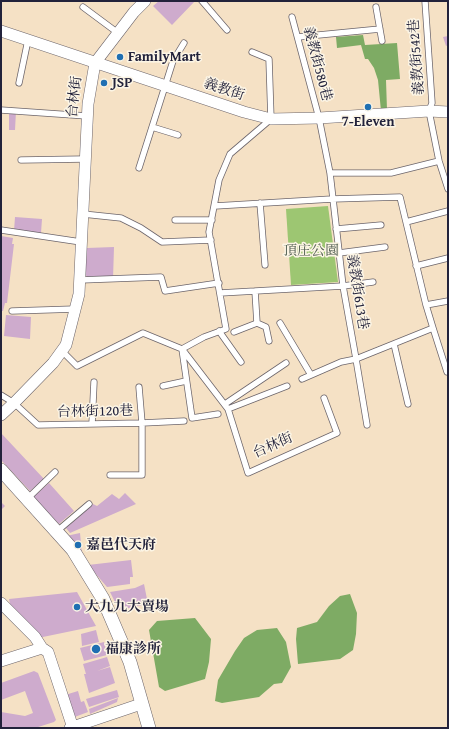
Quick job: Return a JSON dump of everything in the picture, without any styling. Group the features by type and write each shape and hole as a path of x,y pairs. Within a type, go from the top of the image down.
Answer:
{"street":[{"name":"台林街","path":"1,415 53,363 66,346 79,294 87,116 95,63 134,12 145,1"},
{"name":"義教街","path":"1,31 271,120 429,111 448,112"},
{"path":"1,470 73,550 103,599 130,662 149,728"},
{"path":"3,609 35,637 42,648 48,652 72,728 141,704"},
{"path":"1,660 42,648"}],"lane":[{"path":"134,12 141,1"},
{"path":"202,1 227,30"},
{"name":"義教街542巷","path":"425,1 432,103 429,111 439,161 448,189"},
{"path":"83,7 118,33"},
{"path":"376,7 382,41"},
{"name":"義教街580巷","path":"292,17 319,118"},
{"path":"298,37 380,29"},
{"path":"19,83 28,40"},
{"path":"139,168 173,61 184,43"},
{"path":"218,414 192,418 182,349 204,337 226,329 209,232 220,180 230,154 271,120 269,59 252,52"},
{"path":"1,110 87,116"},
{"name":"義教街613巷","path":"319,118 330,173 343,286 367,425"},
{"path":"152,127 178,135"},
{"path":"21,160 85,159"},
{"path":"330,173 391,173 439,161"},
{"path":"214,206 332,199 400,197 426,305 447,372"},
{"path":"260,203 265,265"},
{"path":"406,222 448,211"},
{"path":"83,214 121,218 141,228 162,242 211,240"},
{"path":"175,220 212,220"},
{"path":"336,229 381,225"},
{"path":"1,230 81,242"},
{"path":"339,253 385,247"},
{"path":"416,266 448,258"},
{"path":"80,280 161,277 165,291 219,283"},
{"path":"220,293 343,286 373,282"},
{"path":"255,291 257,323"},
{"path":"426,305 448,301"},
{"path":"12,312 76,309"},
{"path":"234,332 257,323 266,327 269,341"},
{"path":"280,323 311,375"},
{"path":"302,379 341,362 356,359 434,328"},
{"path":"219,331 241,362"},
{"name":"台林街","path":"62,351 77,366 144,333 182,349 226,406 248,473 337,434 324,398"},
{"path":"394,344 408,404"},
{"path":"226,406 286,363"},
{"path":"163,386 186,381"},
{"path":"92,424 94,382"},
{"path":"226,406 286,386"},
{"path":"110,475 142,475 142,424 139,387"},
{"name":"台林街120巷","path":"1,395 14,403 38,425 142,424 184,421"},
{"path":"27,499 55,472"},
{"path":"56,532 89,504"}],"green space":[{"path":"363,35 365,45 397,43 400,79 386,80 387,110 381,111 378,80 374,68 368,59 365,59 361,45 337,48 336,37"},
{"name":"頂庄公園","path":"328,206 338,282 291,285 286,209"},
{"path":"350,594 357,613 356,634 353,650 340,659 298,664 296,639 297,628 317,622 329,606 340,596"},
{"path":"195,618 211,639 209,662 205,679 165,691 159,687 149,630 157,621"},
{"path":"277,628 286,642 291,667 282,683 274,684 259,697 222,703 215,701 218,680 244,638 257,630"}],"building":[{"path":"159,1 195,1 172,25 153,6"},
{"path":"448,36 448,45 446,46 443,37"},
{"path":"9,111 16,111 15,130 9,130"},
{"path":"15,217 42,219 41,233 14,231"},
{"path":"1,236 13,238 12,244 14,244 7,303 5,303 3,311 1,311"},
{"path":"114,247 113,279 88,278 85,274 87,248"},
{"path":"6,315 31,317 30,339 4,336"},
{"path":"1,433 44,479 30,491 1,460"},
{"path":"49,483 74,511 59,524 33,497"},
{"path":"125,493 136,504 70,533 66,528 93,504 97,506 112,494 119,499"},
{"path":"1,502 5,506 1,510"},
{"name":"嘉邑代天府","path":"80,533 82,554 66,536"},
{"path":"131,560 133,577 130,577 130,584 107,587 88,565"},
{"path":"144,584 148,604 119,610 110,592 135,588"},
{"path":"77,592 96,626 38,638 11,609 9,599"},
{"path":"96,630 99,642 82,646 81,634"},
{"path":"104,642 107,655 84,661 80,648"},
{"path":"107,657 110,666 97,671 110,667 115,683 89,693 83,664"},
{"path":"34,671 38,673 56,720 35,728 1,728 1,712 25,716 33,713 25,691 1,700 1,683"},
{"path":"117,690 119,697 89,707 86,699"},
{"path":"78,691 81,702 84,701 88,712 72,718 65,695"},
{"path":"118,698 117,702 90,714 89,709"}],"place":[{"name":"FamilyMart","path":"120,57"},
{"name":"JSP","path":"104,83"},
{"name":"7-Eleven","path":"368,107"},
{"name":"嘉邑代天府","path":"78,545"},
{"name":"大九九大賣場","path":"77,607"},
{"name":"福康診所","path":"96,649"}]}
